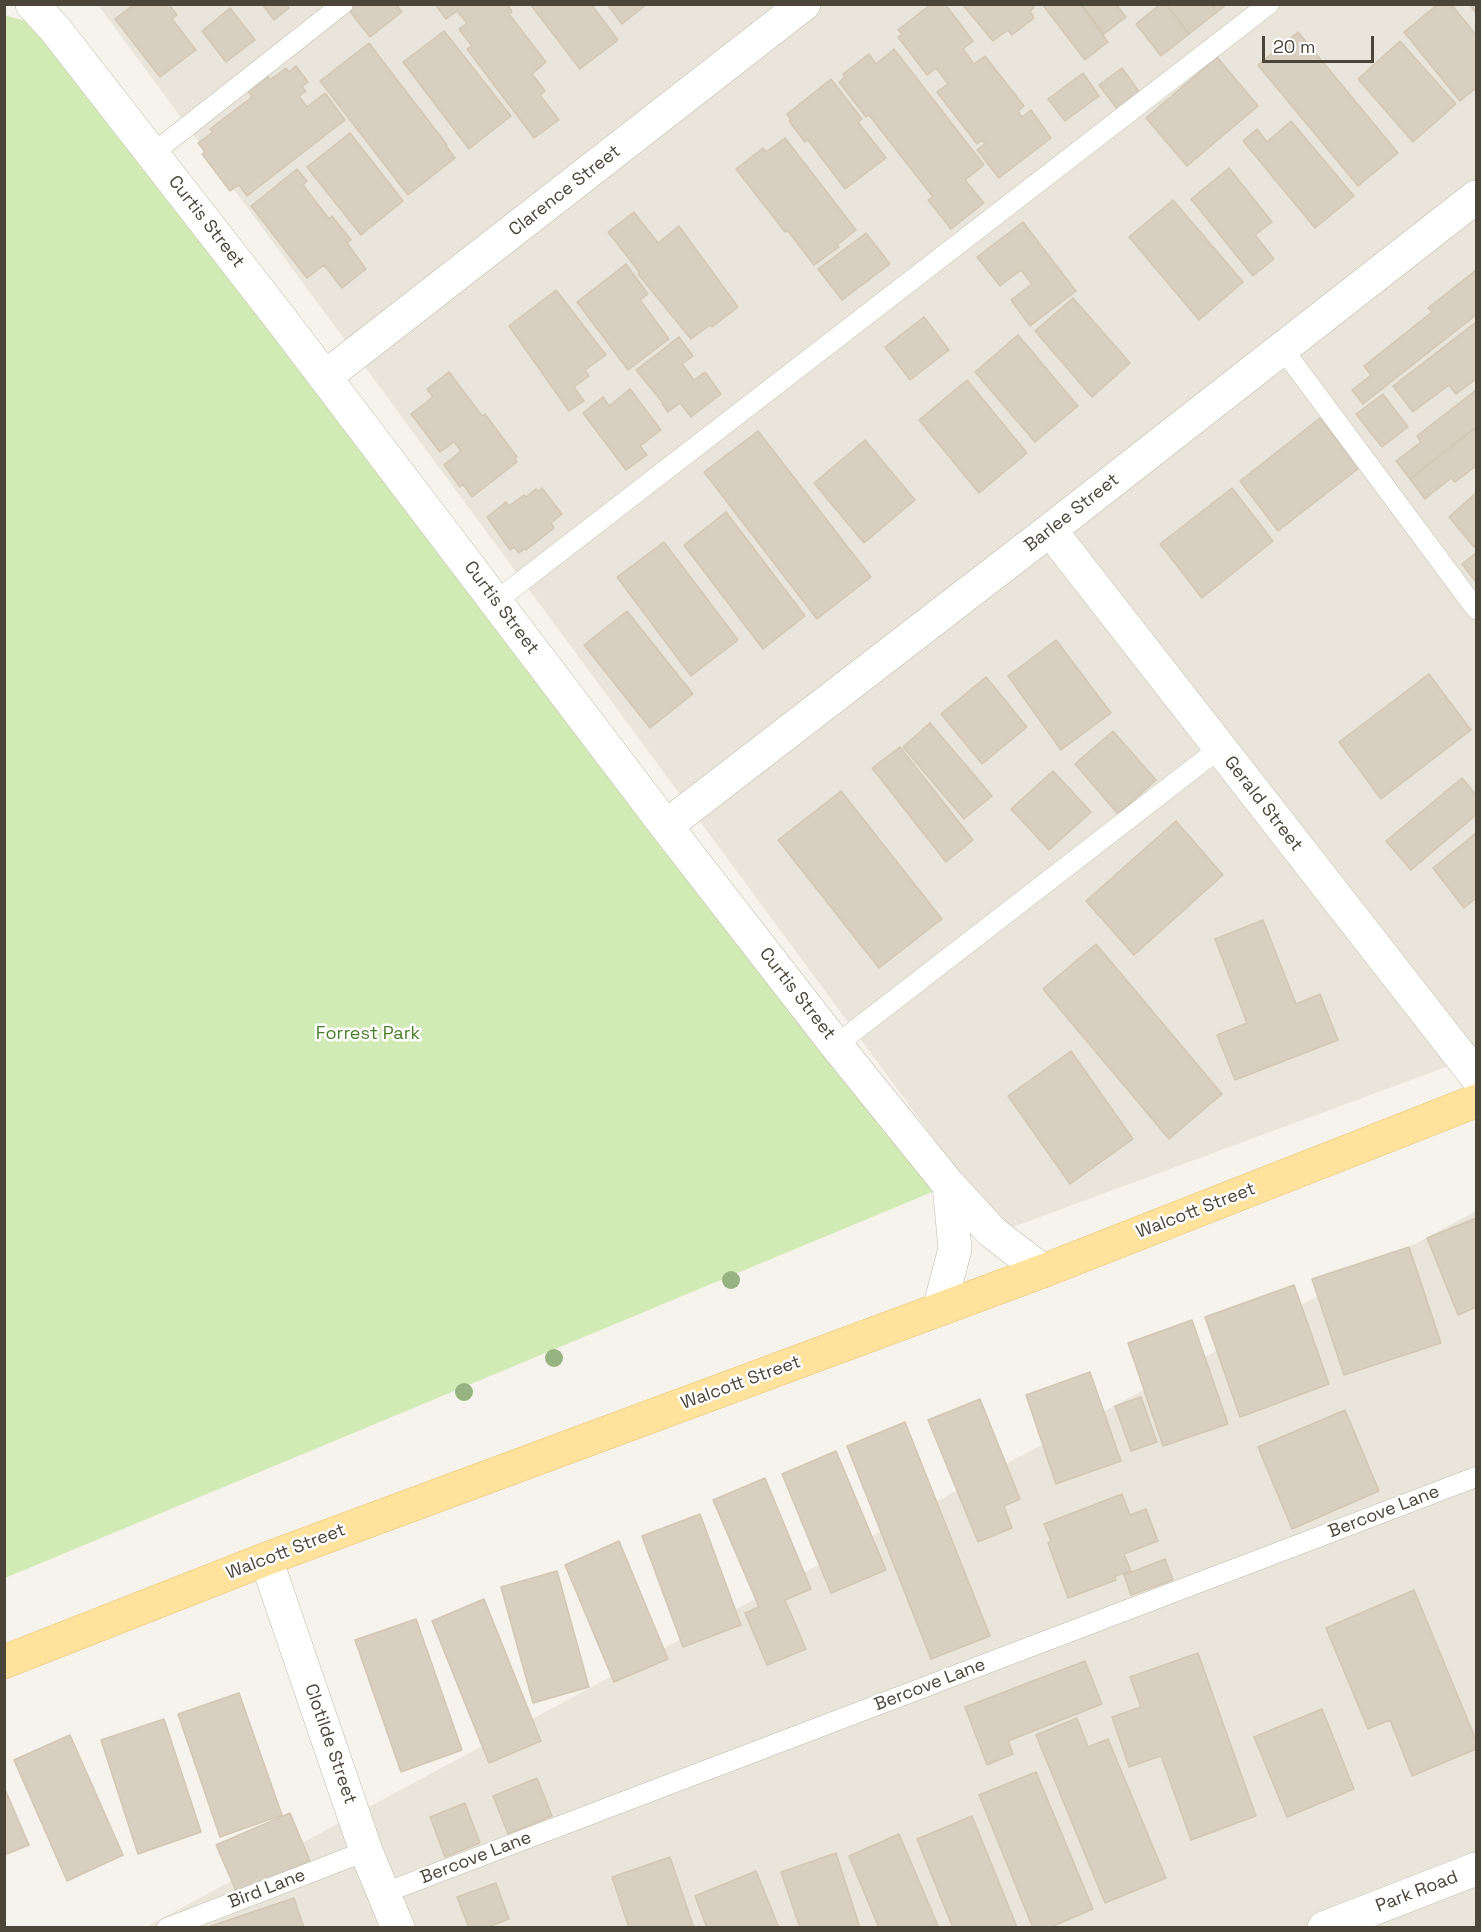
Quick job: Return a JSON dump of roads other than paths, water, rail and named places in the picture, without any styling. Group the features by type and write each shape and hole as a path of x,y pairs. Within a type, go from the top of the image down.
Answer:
{"main road":[{"name":"Walcott Street","path":"4,1662 266,1559 1043,1271 1476,1101"}],"street":[{"name":"Curtis Street","path":"32,4 52,17 152,154 836,1045 949,1185 992,1232 1043,1271"},
{"name":"Clarence Street","path":"325,377 804,4"},
{"name":"Barlee Street","path":"666,826 1476,197"},
{"name":"Gerald Street","path":"1050,530 1476,1076"},
{"path":"939,1309 955,1249 949,1185"},
{"name":"Clotilde Street","path":"266,1559 366,1851 398,1928"},
{"name":"Park Road","path":"1324,1928 1476,1869"}],"lane":[{"path":"152,154 344,4"},
{"path":"496,601 1269,4"},
{"path":"1282,348 1476,609"},
{"path":"836,1045 1220,748"},
{"name":"Bercove Lane","path":"384,1893 1476,1477"},
{"name":"Bird Lane","path":"167,1928 366,1851"}],"park label":[{"name":"Forrest Park","path":"368,1034"}]}
